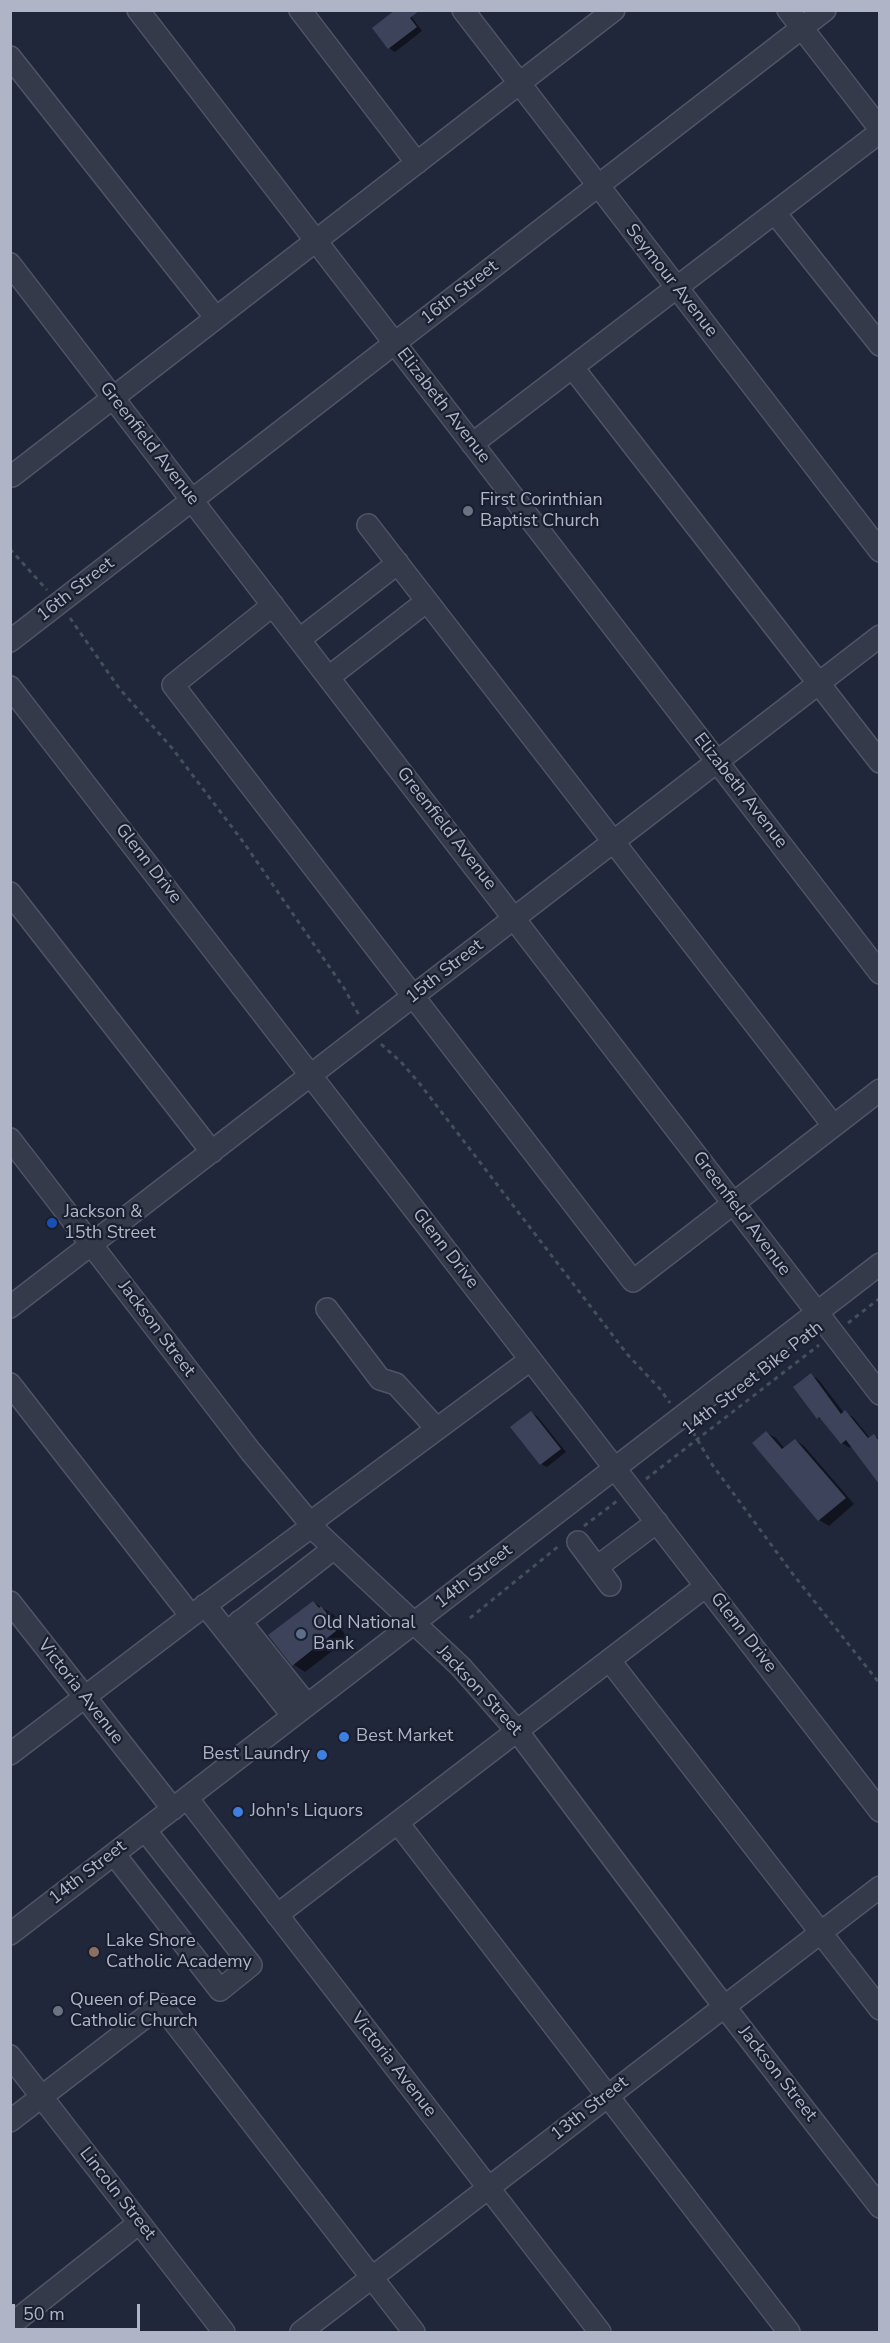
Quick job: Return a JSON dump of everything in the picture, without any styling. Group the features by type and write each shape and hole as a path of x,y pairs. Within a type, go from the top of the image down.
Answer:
{"street":[{"name":"Elizabeth Avenue","path":"138,10 879,973"},
{"path":"300,10 417,163"},
{"name":"Seymour Avenue","path":"463,10 879,551"},
{"path":"10,474 12,476 614,10"},
{"path":"472,444 879,131 788,10"},
{"name":"16th Street","path":"10,641 825,10"},
{"path":"10,57 216,318"},
{"path":"775,213 879,345"},
{"name":"Greenfield Avenue","path":"10,264 879,1394"},
{"path":"573,368 879,762"},
{"path":"368,525 833,1125"},
{"path":"300,639 398,563"},
{"path":"328,677 427,601"},
{"path":"273,605 173,685 633,1281 879,1090"},
{"name":"15th Street","path":"10,1307 879,636"},
{"name":"Glenn Drive","path":"10,687 879,1811"},
{"path":"10,893 212,1152"},
{"name":"Jackson Street","path":"10,1139 251,1452 311,1525 333,1549 466,1672 518,1732 724,2006 879,2206"},
{"name":"14th Street","path":"10,1934 879,1264"},
{"path":"327,1309 380,1378 396,1384 437,1429"},
{"path":"10,1754 530,1360"},
{"path":"10,1384 198,1610 234,1627 300,1710"},
{"path":"597,1567 657,1522"},
{"path":"574,1538 610,1585"},
{"path":"234,1627 333,1549"},
{"path":"277,1915 706,1586"},
{"name":"Victoria Avenue","path":"10,1602 84,1699 180,1803 277,1915 600,2332"},
{"path":"610,1661 879,2009"},
{"path":"398,1823 606,2097 789,2332"},
{"path":"114,1854 220,1990 251,1965 145,1830"},
{"name":"13th Street","path":"301,2332 879,1887"},
{"path":"10,2121 161,2005 414,2332"},
{"name":"Lincoln Street","path":"10,2056 224,2332"},
{"path":"19,2321 140,2223"}],"path":[{"path":"10,549 44,586"},
{"path":"70,619 119,688 172,748 244,843 344,988 359,1014"},
{"path":"379,1042 420,1084 627,1354 670,1403"},
{"name":"14th Street Bike Path","path":"642,1481 879,1298"},
{"path":"694,1433 711,1463 792,1573 879,1684"},
{"path":"470,1618 574,1538 621,1498"}],"building":[{"path":"395,10 420,10 410,18 417,27 388,49 372,28"},
{"path":"811,1373 841,1414 845,1410 868,1438 874,1434 879,1441 879,1484 846,1440 841,1444 819,1417 817,1419 793,1387"},
{"path":"531,1411 561,1449 540,1465 510,1427"},
{"path":"766,1431 782,1449 795,1439 846,1498 818,1521 752,1443"},
{"name":"Old National Bank","path":"313,1601 319,1608 321,1606 333,1621 330,1623 336,1631 292,1666 268,1635"}],"place":[{"name":"First Corinthian Baptist Church","path":"468,511"},
{"name":"Jackson & 15th Street","path":"52,1223"},
{"name":"Old National Bank","path":"301,1634"},
{"name":"Best Market","path":"344,1737"},
{"name":"Best Laundry","path":"322,1755"},
{"name":"John's Liquors","path":"238,1812"},
{"name":"Lake Shore Catholic Academy","path":"94,1952"},
{"name":"Queen of Peace Catholic Church","path":"58,2011"}]}
